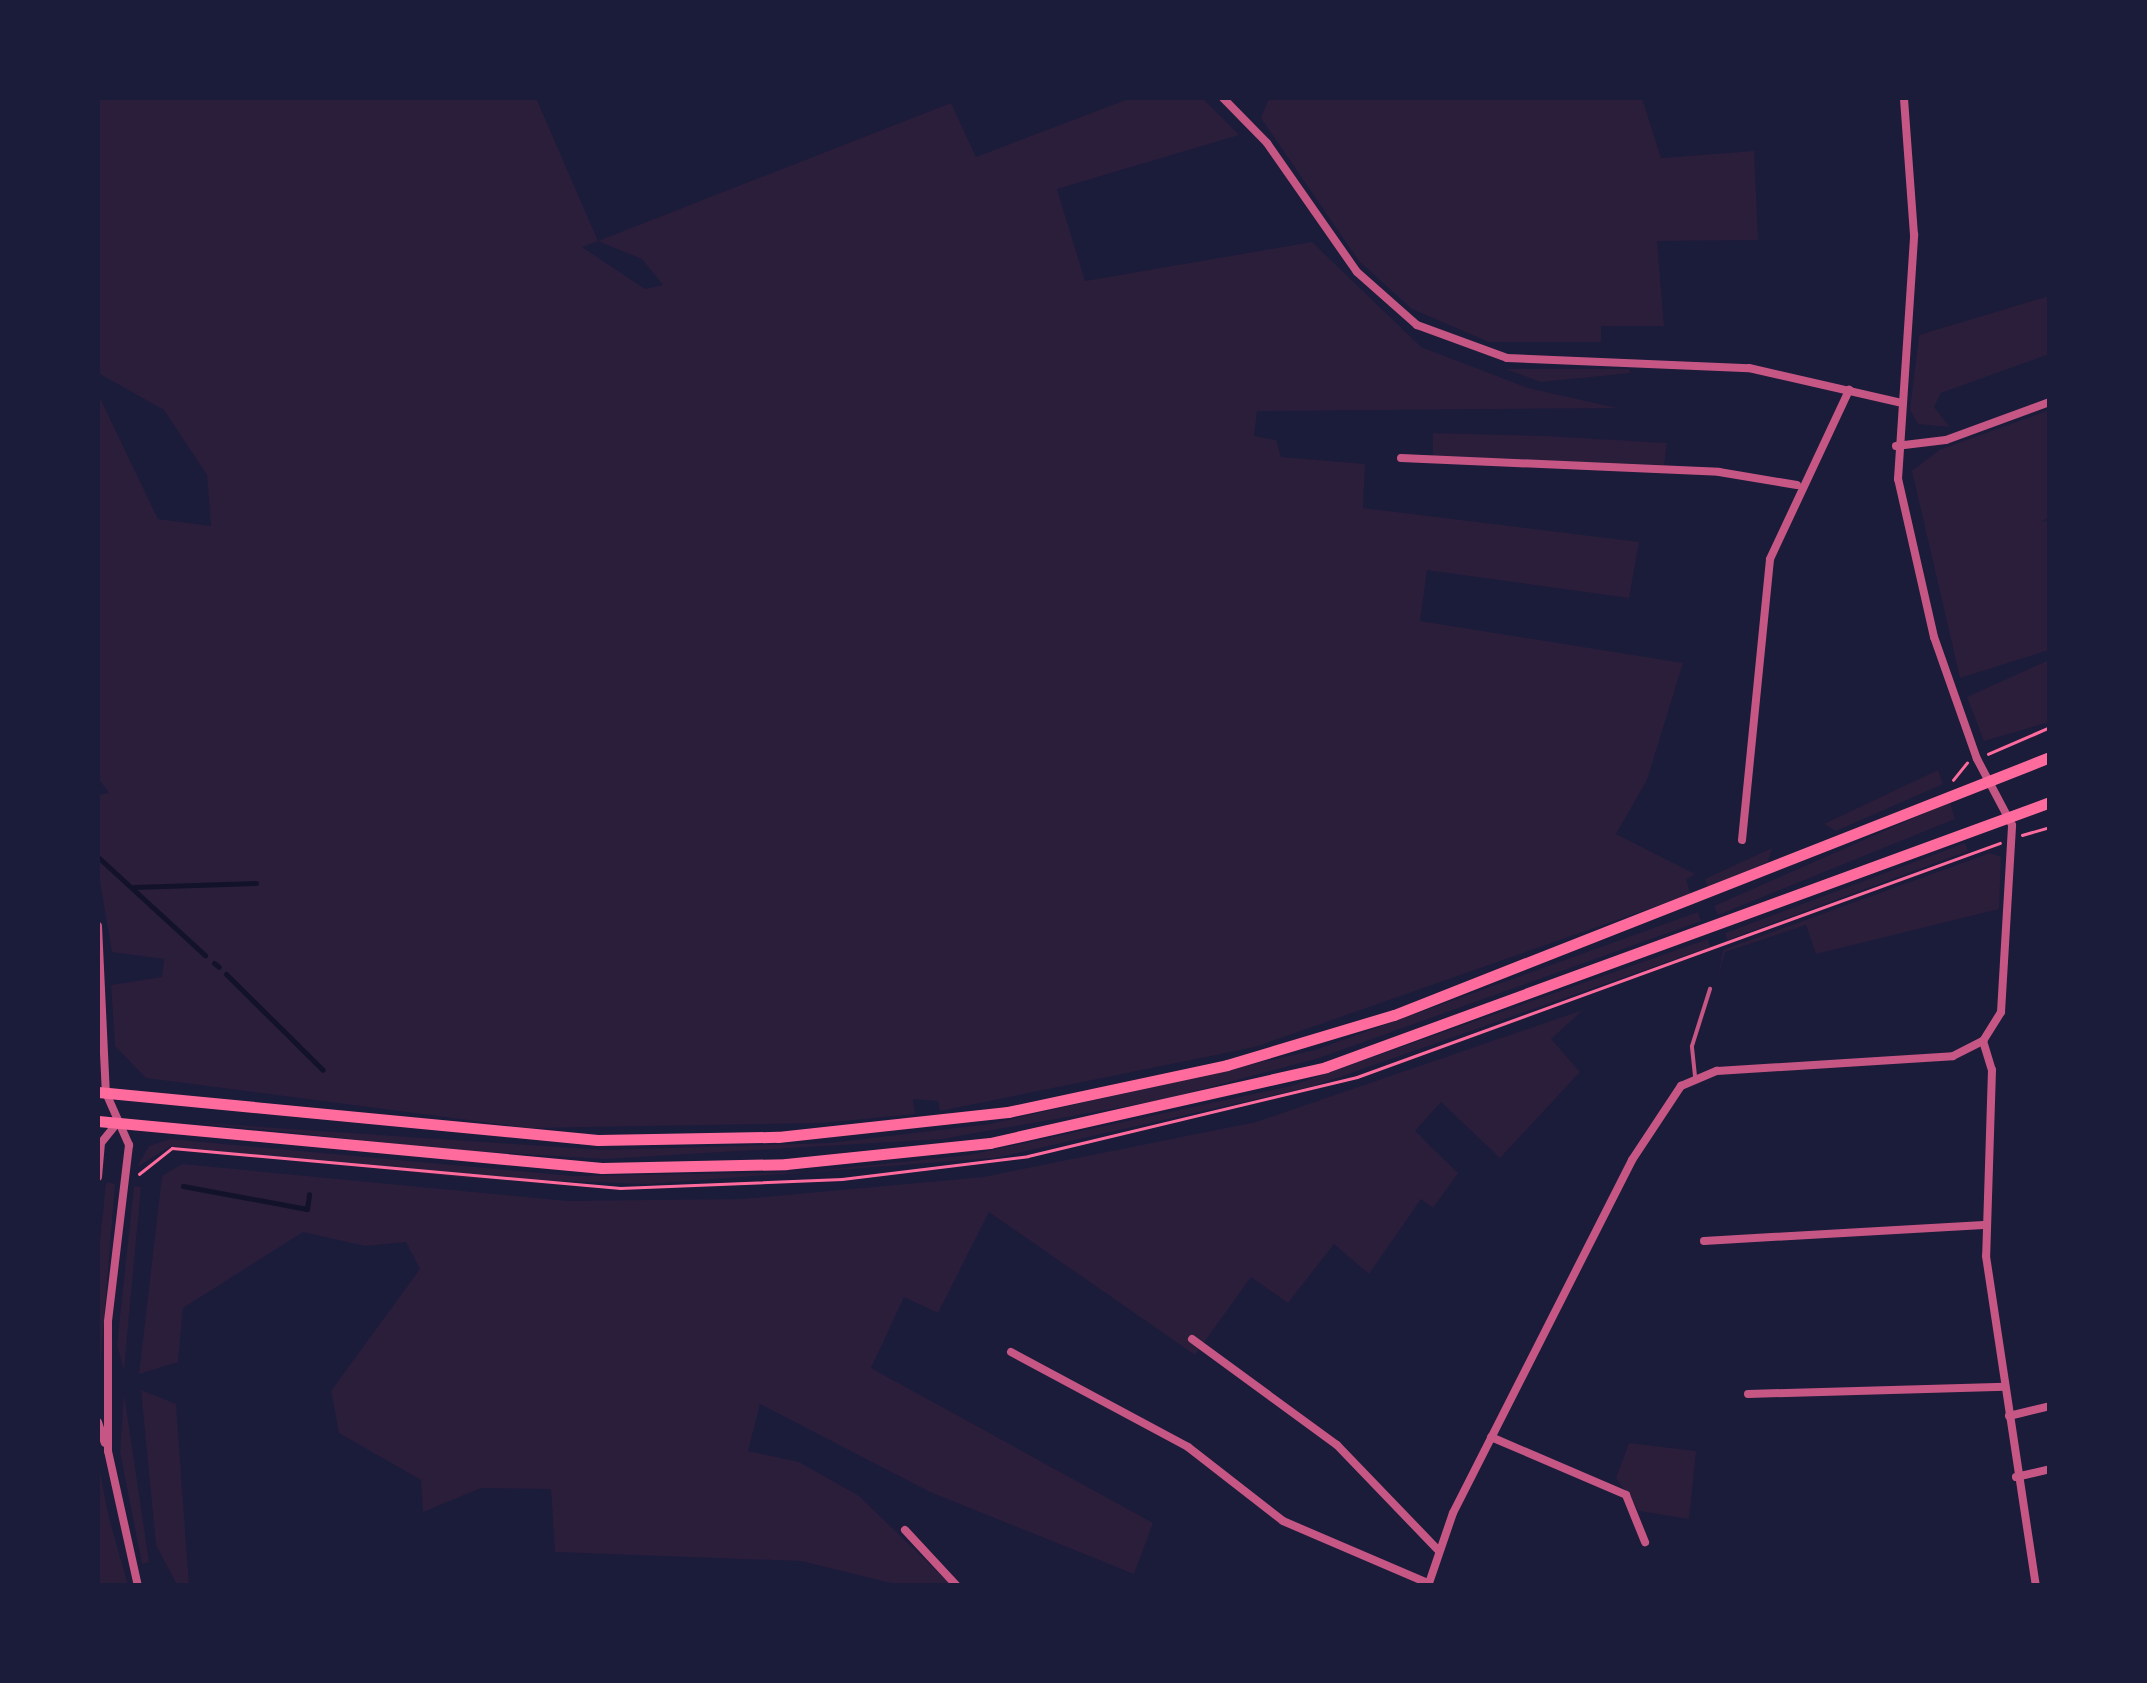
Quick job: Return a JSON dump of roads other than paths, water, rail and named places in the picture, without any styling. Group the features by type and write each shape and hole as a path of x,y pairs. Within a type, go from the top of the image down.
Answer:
{"main road":[{"path":"102,1092 598,1140 778,1137 1008,1112 1227,1065 1408,1010 1699,902 1985,777 2050,756"},
{"path":"98,1121 602,1168 816,1162 990,1142 1326,1067 2050,802"}],"street":[{"path":"1223,98 1267,143 1357,272 1416,325 1507,358 1749,368 1898,402"},
{"path":"1011,1352 1188,1446 1283,1520 1428,1584 1438,1550 1491,1437 1648,1131 1696,1077 1928,1060 1983,1041 1999,1018 2009,972 2015,855 2007,815 1985,777 1924,603 1896,446 1914,235 1904,98"},
{"path":"1742,840 1768,565 1797,484 1849,390"},
{"path":"1896,446 1946,440 2050,402"},
{"path":"1401,458 1719,472 1797,484"},
{"path":"98,926 102,1092 128,1145 108,1322 108,1452"},
{"path":"1983,1041 1992,1070 1984,1225 2016,1476 2036,1586"},
{"path":"98,1177 101,1143 118,1123"},
{"path":"1704,1241 1984,1225"},
{"path":"1192,1339 1337,1445 1438,1550"},
{"path":"1748,1394 2005,1387"},
{"path":"2008,1416 2050,1406"},
{"path":"98,1422 138,1586"},
{"path":"1491,1437 1626,1495 1646,1542"},
{"path":"2016,1476 2050,1469"},
{"path":"904,1530 957,1586"}],"lane":[{"path":"1696,1077 1692,1046 1710,989"}],"waterway":[{"path":"99,858 205,955"},
{"path":"134,887 256,883"},
{"path":"214,963 219,967"},
{"path":"226,974 323,1070"},
{"path":"183,1186 307,1209 309,1194"}]}
